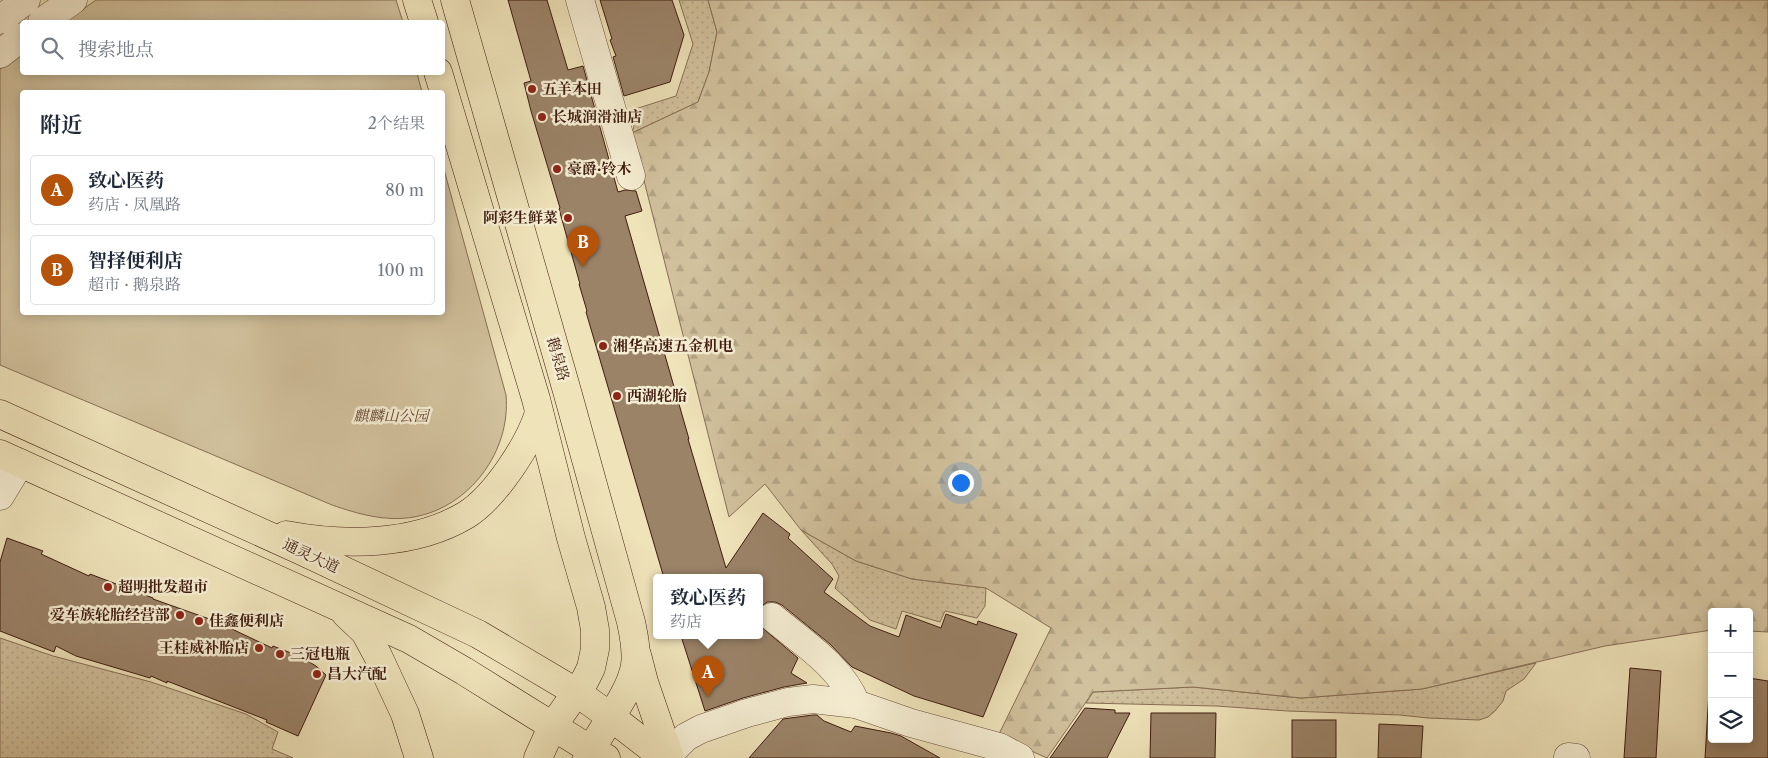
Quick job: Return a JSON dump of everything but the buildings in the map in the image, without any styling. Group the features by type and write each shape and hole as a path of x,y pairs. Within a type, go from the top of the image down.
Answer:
{"main road":[{"path":"417,0 423,20"},
{"name":"鹅泉路","path":"455,0 569,397 631,622 635,665 630,680 611,717 595,755"},
{"path":"439,75 443,90"},
{"path":"445,96 539,414 591,607 595,630 595,650 591,668 585,680 552,726 538,758"},
{"name":"通灵大道","path":"0,414 302,551 478,634 576,692 667,757"},
{"path":"242,525 299,537 356,541 429,531 467,514 500,482 514,464 530,437 539,414"},
{"path":"10,458 409,639 464,670 595,755"},
{"path":"340,608 365,632 378,656 405,714 419,758"},
{"path":"634,641 644,682 667,757"}],"street":[{"path":"0,20 26,0"},
{"path":"45,20 73,0"},
{"path":"580,0 631,176"},
{"path":"0,54 20,39"},
{"path":"0,496 10,458"},
{"path":"772,617 826,662 851,692 856,704"},
{"path":"667,757 686,737 701,729 747,713 806,699 834,700 856,704 919,725 999,747 1020,758"}],"green space":[{"path":"96,0 396,0 402,20 68,20"},
{"path":"679,0 708,0 717,32 709,72 698,102 632,133 634,126 629,111 676,96 693,44"},
{"path":"708,0 1768,0 1768,632 1753,631 1753,608 1708,608 1708,631 1605,646 1422,689 1301,698 1193,687 1093,692 1047,758 998,736 1051,628 986,588 912,579 856,561 801,530 765,484 729,517 632,133 698,102 709,72 717,32"},
{"name":"麒麟山公园","path":"20,54 20,75 418,75 421,90 20,90 20,315 445,315 445,173 506,395 506,416 502,436 494,456 483,473 469,489 453,502 434,511 404,518 383,518 362,514 332,505 0,365 0,69"},
{"path":"801,530 856,561 912,579 986,588 985,606 977,618 945,611 940,622 902,611 896,629 870,620 835,588 839,576 832,564"},
{"path":"0,638 53,656 151,682 246,714 278,732 272,749 293,758 0,758"},
{"path":"1536,663 1524,679 1506,691 1503,701 1495,711 1488,717 1479,720 1216,706 1086,703 1093,692 1193,687 1301,698 1422,689"}],"place":[{"name":"五羊本田","path":"532,89"},
{"name":"长城润滑油店","path":"542,117"},
{"name":"豪爵·铃木","path":"557,169"},
{"name":"阿彩生鲜菜","path":"568,218"},
{"name":"智择便利店","path":"583,267"},
{"name":"湘华高速五金机电","path":"603,346"},
{"name":"西湖轮胎","path":"617,396"},
{"name":"超明批发超市","path":"108,587"},
{"name":"爱车族轮胎经营部","path":"180,615"},
{"name":"佳鑫便利店","path":"199,621"},
{"name":"王桂威补胎店","path":"259,648"},
{"name":"三冠电瓶","path":"280,654"},
{"name":"昌大汽配","path":"317,674"},
{"name":"致心医药","path":"708,697"}]}
